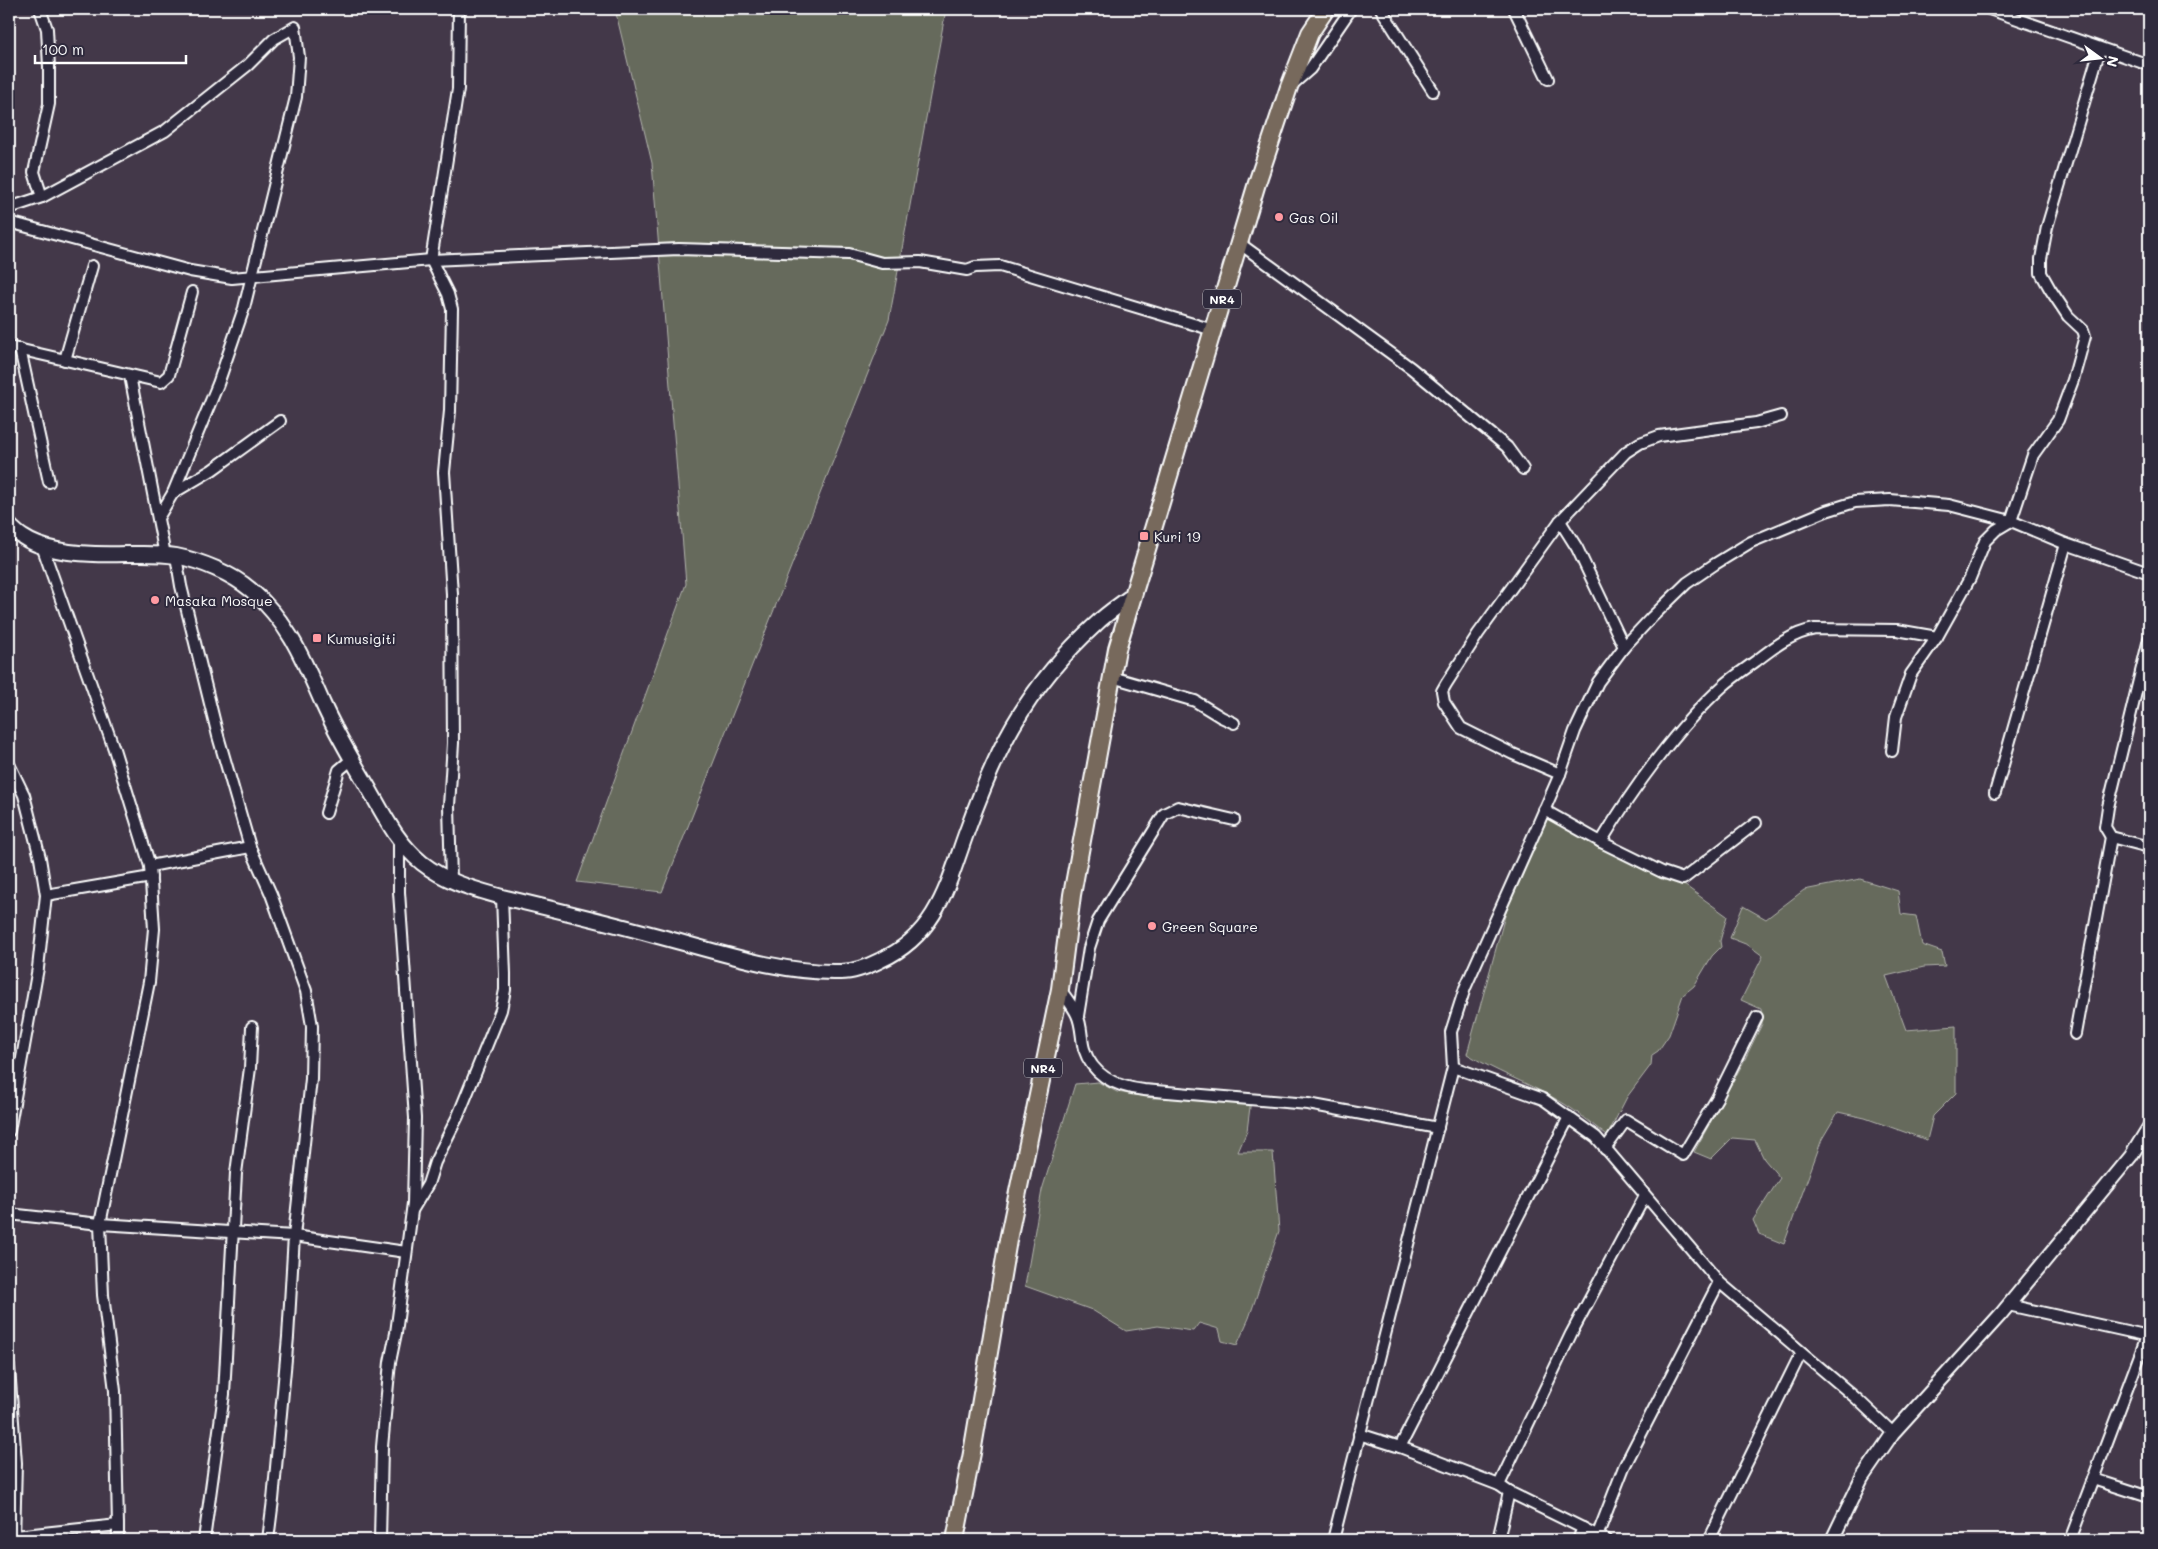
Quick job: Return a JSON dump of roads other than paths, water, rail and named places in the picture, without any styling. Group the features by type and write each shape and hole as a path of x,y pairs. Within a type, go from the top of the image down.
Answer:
{"highway":[{"name":"NR4","path":"955,1540 972,1453 1008,1240 1060,990 1072,894 1117,649 1239,243 1289,87 1310,33 1326,9"}],"main road":[{"path":"9,525 24,538 42,546 91,555 170,555 208,566 250,589 268,607 295,642 351,760 399,842 423,864 451,880 466,887 502,897 727,955 822,972 844,972 866,967 889,957 915,938 931,920 942,900 984,787 1012,727 1050,673 1096,623 1133,596"}],"street":[{"path":"40,9 46,29 49,67 49,104 34,172 42,197"},
{"path":"451,880 449,806 453,743 452,594 444,472 450,411 452,309 443,282 431,260 458,90 459,9"},
{"path":"1289,87 1310,69 1351,9"},
{"path":"1381,9 1433,91"},
{"path":"1514,9 1548,79"},
{"path":"1990,9 2149,65"},
{"path":"9,208 42,197 165,131 248,65 274,40 294,27 299,58 296,97 244,308 230,353 172,493 158,518"},
{"path":"1892,752 1896,717 1910,674 1937,637 1970,578 1985,541 1996,530 2012,521 2033,455 2058,420 2084,343 2085,336 2082,330 2068,316 2042,273 2041,259 2047,227 2100,49"},
{"path":"9,222 190,271 221,277 251,277 431,260 679,249 849,254 882,263 920,262 967,270 975,266 1000,266 1213,330"},
{"path":"1239,243 1411,368 1507,447 1523,469"},
{"path":"65,360 92,266"},
{"path":"9,347 161,382 170,374 192,292"},
{"path":"20,349 48,482"},
{"path":"130,376 158,518 181,586 216,726 250,848 271,894 306,991 312,1026 311,1079 294,1236 274,1500 268,1540"},
{"path":"1560,774 1513,754 1461,728 1442,697 1442,691 1446,684 1478,634 1560,521 1626,452 1640,443 1659,436 1721,426 1756,423 1781,416"},
{"path":"172,493 212,470 280,421"},
{"path":"1333,1540 1453,1067 1451,1032 1465,988 1560,774 1575,731 1598,682 1624,647 1687,583 1715,564 1751,542 1826,511 1855,502 1890,500 1949,505 2012,521 2066,544 2149,573"},
{"path":"1560,521 1578,548 1624,647"},
{"path":"1995,793 2066,544"},
{"path":"42,546 114,749 150,866 154,902 152,959 100,1224 103,1296 115,1391 118,1540"},
{"path":"1601,842 1615,818 1681,728 1723,686 1789,638 1804,631 1816,629 1897,630 1937,637"},
{"path":"2075,1034 2111,837 2105,827 2108,807 2149,639"},
{"path":"1112,677 1195,701 1234,723"},
{"path":"326,813 339,770 351,760"},
{"path":"9,764 24,795 40,858 46,895 38,968 9,1131"},
{"path":"1234,820 1178,807 1164,814 1098,921 1089,948 1078,1016 1085,1050 1097,1073 1127,1088 1308,1104 1438,1128"},
{"path":"1544,810 1601,842 1662,872 1683,879 1756,823"},
{"path":"2111,837 2149,847"},
{"path":"380,1540 385,1419 390,1362 396,1333 412,1211 415,1118 399,892 399,842"},
{"path":"150,866 250,848"},
{"path":"46,895 151,877"},
{"path":"412,1211 428,1184 435,1162 458,1116 501,1010 505,990 502,897"},
{"path":"1060,990 1078,1016"},
{"path":"1605,1148 1626,1120 1683,1155 1717,1098 1757,1017"},
{"path":"204,1540 224,1394 236,1173 248,1085 252,1026"},
{"path":"1453,1067 1543,1099 1596,1137 1719,1282 1857,1399 1893,1433"},
{"path":"1400,1447 1570,1117"},
{"path":"1832,1540 1862,1478 1893,1433 2008,1305 2131,1156 2149,1127"},
{"path":"1500,1485 1571,1334 1645,1196"},
{"path":"9,1214 100,1224 294,1236 406,1252"},
{"path":"1598,1534 1624,1467 1719,1282"},
{"path":"2008,1305 2149,1334 2070,1540"},
{"path":"1709,1540 1801,1353"},
{"path":"9,1367 16,1463 15,1538 118,1525"},
{"path":"1359,1434 1400,1447 1500,1485 1509,1492 1607,1540"},
{"path":"2093,1479 2149,1497"},
{"path":"1498,1540 1509,1492"},
{"path":"1578,1540 1583,1528"}],"place":[{"name":"Gas Oil","path":"1279,217"},
{"name":"Kuri 19","path":"1144,536"},
{"name":"Masaka Mosque","path":"155,600"},
{"name":"Kumusigiti","path":"317,638"},
{"name":"Green Square","path":"1152,926"}]}
